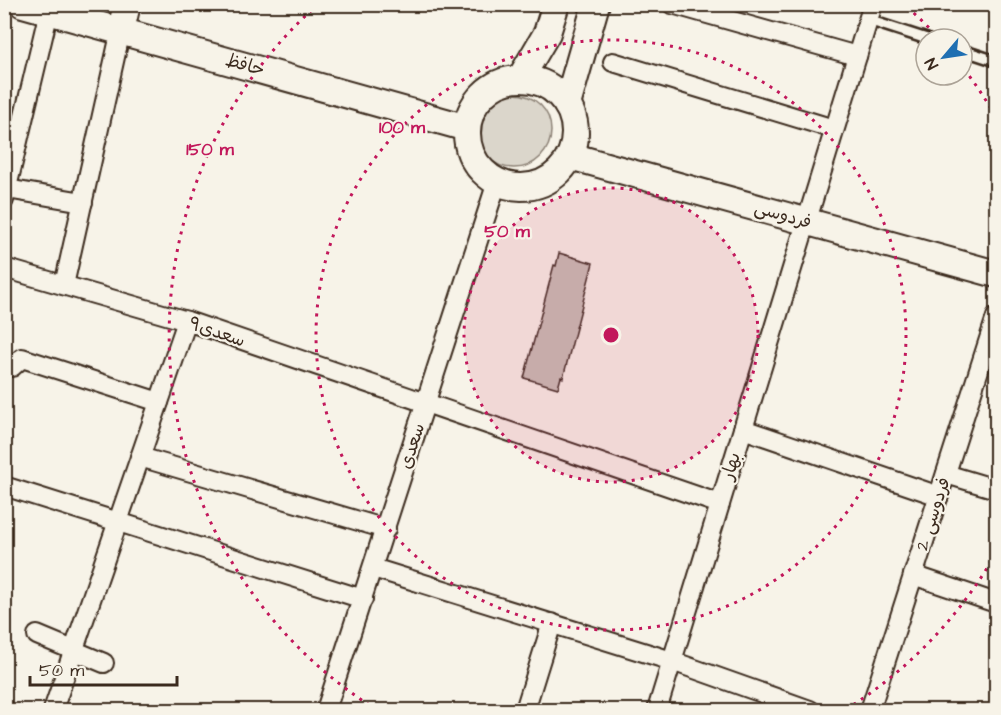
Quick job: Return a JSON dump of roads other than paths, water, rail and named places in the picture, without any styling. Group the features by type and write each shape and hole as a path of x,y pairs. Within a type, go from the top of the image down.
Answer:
{"street":[{"name":"حافظ","path":"22,4 467,128"},
{"path":"64,285 128,4"},
{"path":"519,79 547,33 556,4"},
{"path":"567,105 596,4"},
{"path":"672,4 857,56"},
{"path":"49,11 7,185 83,202"},
{"name":"بهار","path":"657,711 870,12"},
{"path":"613,62 834,129"},
{"path":"519,79 547,86 567,105 574,122 575,139 570,156 561,170 539,184 514,187 497,182 484,172 474,159 468,144 467,128 471,113 479,99 490,89 504,81 519,79"},
{"name":"فردوسی","path":"570,156 996,274"},
{"name":"سعدی","path":"326,711 497,182"},
{"name":"سعدی۹","path":"4,268 187,321 720,504"},
{"name":"فردوسی 2","path":"870,711 996,317"},
{"path":"54,711 187,321"},
{"path":"4,365 12,367 22,358 159,402"},
{"path":"743,429 939,496"},
{"path":"140,457 386,529"},
{"path":"946,474 996,489"},
{"path":"6,490 118,522 363,599"},
{"path":"373,568 672,661 810,711"},
{"path":"913,576 996,603"},
{"path":"525,711 552,623"},
{"path":"37,635 104,663"}],"lane":[{"path":"870,12 914,33"},
{"path":"974,54 996,62"}]}
